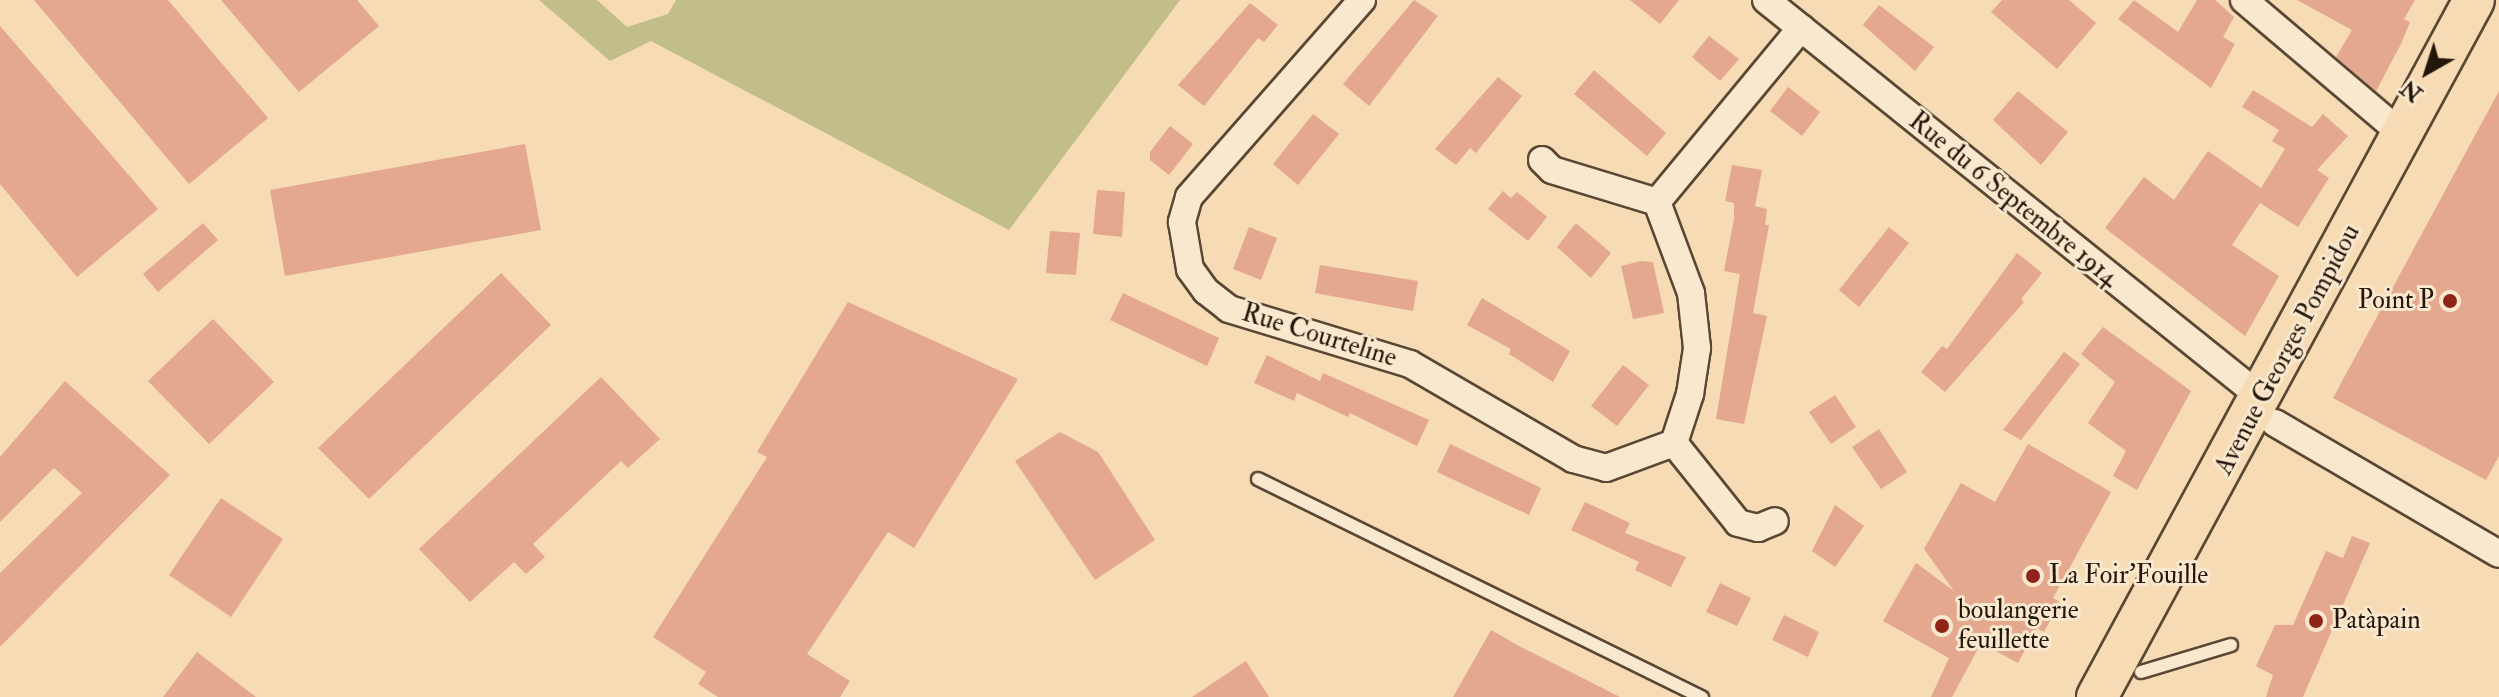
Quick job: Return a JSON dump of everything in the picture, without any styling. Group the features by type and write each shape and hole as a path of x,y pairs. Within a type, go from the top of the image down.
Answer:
{"main road":[{"name":"Avenue Georges Pompidou","path":"2135,685 2403,135 2474,0"},
{"name":"Avenue Georges Pompidou","path":"2097,697 2269,411 2499,9"}],"street":[{"name":"Rue Courteline","path":"1362,0 1189,197 1183,238 1198,280 1229,309 1410,364 1590,466 1606,468 1674,443"},
{"name":"Rue du 6 Septembre 1914","path":"1766,0 2269,411 2499,554"},
{"path":"2244,0 2403,135"},
{"path":"1657,202 1801,28"},
{"path":"1542,160 1552,170 1657,202"},
{"path":"1657,202 1691,293 1697,348 1690,394 1674,443 1738,523 1758,528 1775,521"}],"lane":[{"path":"1258,479 1702,697"},
{"path":"2135,685 2231,645"}],"shaded area":[{"path":"539,0 597,0 627,27 668,14 676,0 1180,0 1009,230 651,41 610,61"}],"building":[{"path":"34,0 168,0 268,118 189,184"},
{"path":"221,0 357,0 379,26 299,92"},
{"path":"1414,0 1438,16 1369,106 1343,84"},
{"path":"1630,0 1679,0 1660,24"},
{"path":"2002,0 2069,0 2096,23 2057,69 1991,12"},
{"path":"2134,0 2178,32 2197,0 2215,0 2234,17 2223,37 2235,44 2211,88 2118,19"},
{"path":"2297,0 2415,0 2404,19 2410,22 2401,44 2376,91 2336,57 2352,30"},
{"path":"1250,3 1278,25 1264,42 1258,38 1204,106 1178,85"},
{"path":"1879,5 1934,47 1915,71 1863,25"},
{"path":"0,26 158,209 77,277 0,184"},
{"path":"1709,36 1739,59 1720,81 1692,57"},
{"path":"1594,70 1666,133 1647,156 1574,94"},
{"path":"1498,77 1522,96 1476,153 1470,148 1456,165 1435,149"},
{"path":"1788,87 1820,112 1802,136 1770,111"},
{"path":"2253,90 2312,127 2323,114 2348,136 2317,170 2329,178 2298,227 2260,203 2232,245 2279,276 2245,336 2105,228 2144,177 2174,200 2208,151 2261,188 2285,149 2272,141 2279,130 2242,107"},
{"path":"2018,91 2068,132 2041,165 1993,120"},
{"name":"Point P","path":"2499,91 2499,456 2486,480 2333,398"},
{"path":"1313,114 1339,134 1298,185 1273,164"},
{"path":"1170,126 1193,144 1169,175 1150,160 1150,152"},
{"path":"525,144 541,230 285,276 270,190"},
{"path":"1732,165 1762,170 1755,206 1767,209 1765,225 1769,225 1753,313 1767,316 1744,424 1716,419 1740,274 1724,271 1734,219 1734,203 1725,201"},
{"path":"1097,190 1125,192 1122,237 1093,234"},
{"path":"1503,191 1511,198 1517,192 1547,217 1528,241 1488,209"},
{"path":"203,223 218,240 158,292 143,274"},
{"path":"1576,223 1611,253 1591,278 1557,247"},
{"path":"1249,227 1277,238 1261,280 1233,269"},
{"path":"1889,227 1909,243 1859,307 1839,290"},
{"path":"1050,231 1080,233 1076,275 1046,273"},
{"path":"2017,253 2042,273 2021,299 2024,302 1945,392 1921,372 1942,346 1947,349"},
{"path":"1641,261 1653,262 1664,313 1633,319 1621,266"},
{"path":"1320,265 1418,281 1413,311 1315,293"},
{"path":"501,273 551,325 369,499 318,448"},
{"path":"1123,293 1219,338 1207,366 1110,320"},
{"path":"1482,298 1570,351 1553,382 1509,354 1511,349 1467,325"},
{"path":"848,302 1018,379 914,548 888,532 807,654 850,681 840,697 718,697 698,684 706,672 653,637 767,457 757,452"},
{"path":"213,319 274,382 209,444 148,381"},
{"path":"2103,327 2191,391 2137,490 2113,476 2126,451 2088,423 2115,382 2081,354"},
{"path":"2064,352 2080,364 2021,440 2003,430"},
{"path":"1267,355 1320,381 1323,373 1429,420 1417,446 1350,413 1348,417 1297,393 1294,401 1254,383"},
{"path":"1623,365 1649,385 1617,426 1591,406"},
{"path":"601,377 660,439 628,468 621,461 533,544 545,557 526,574 514,562 470,602 419,549"},
{"path":"65,381 170,475 0,647 0,573 82,493 54,468 0,522 0,457"},
{"path":"1835,395 1856,427 1831,444 1809,412"},
{"path":"1879,429 1907,472 1881,489 1852,447"},
{"path":"1060,432 1098,452 1155,540 1095,580 1015,461"},
{"path":"1450,444 1541,488 1529,515 1437,472"},
{"path":"2028,444 2111,492 2053,598 2060,602 2044,632 2037,628 2018,663 1981,643 1952,697 1931,697 1949,658 1883,621 1916,563 1954,591 1924,549 1961,483 1995,502"},
{"path":"221,498 283,539 231,617 169,575"},
{"path":"1585,502 1630,523 1625,533 1686,557 1671,587 1635,570 1639,562 1571,530"},
{"path":"1835,505 1864,526 1835,567 1812,551"},
{"name":"Patàpain","path":"2352,536 2370,543 2303,697 2266,697 2273,675 2256,666 2275,625 2293,625 2326,551 2343,558"},
{"path":"1720,583 1751,598 1737,626 1706,612"},
{"path":"1784,615 1819,632 1808,657 1772,640"},
{"path":"1491,630 1519,646 1620,697 1453,697"},
{"path":"197,652 231,678 256,697 163,697"},
{"path":"1246,661 1269,697 1192,697"}],"place":[{"name":"Point P","path":"2450,301"},
{"name":"La Foir'Fouille","path":"2033,576"},
{"name":"Patàpain","path":"2316,621"},
{"name":"boulangerie feuillette","path":"1942,626"}]}
